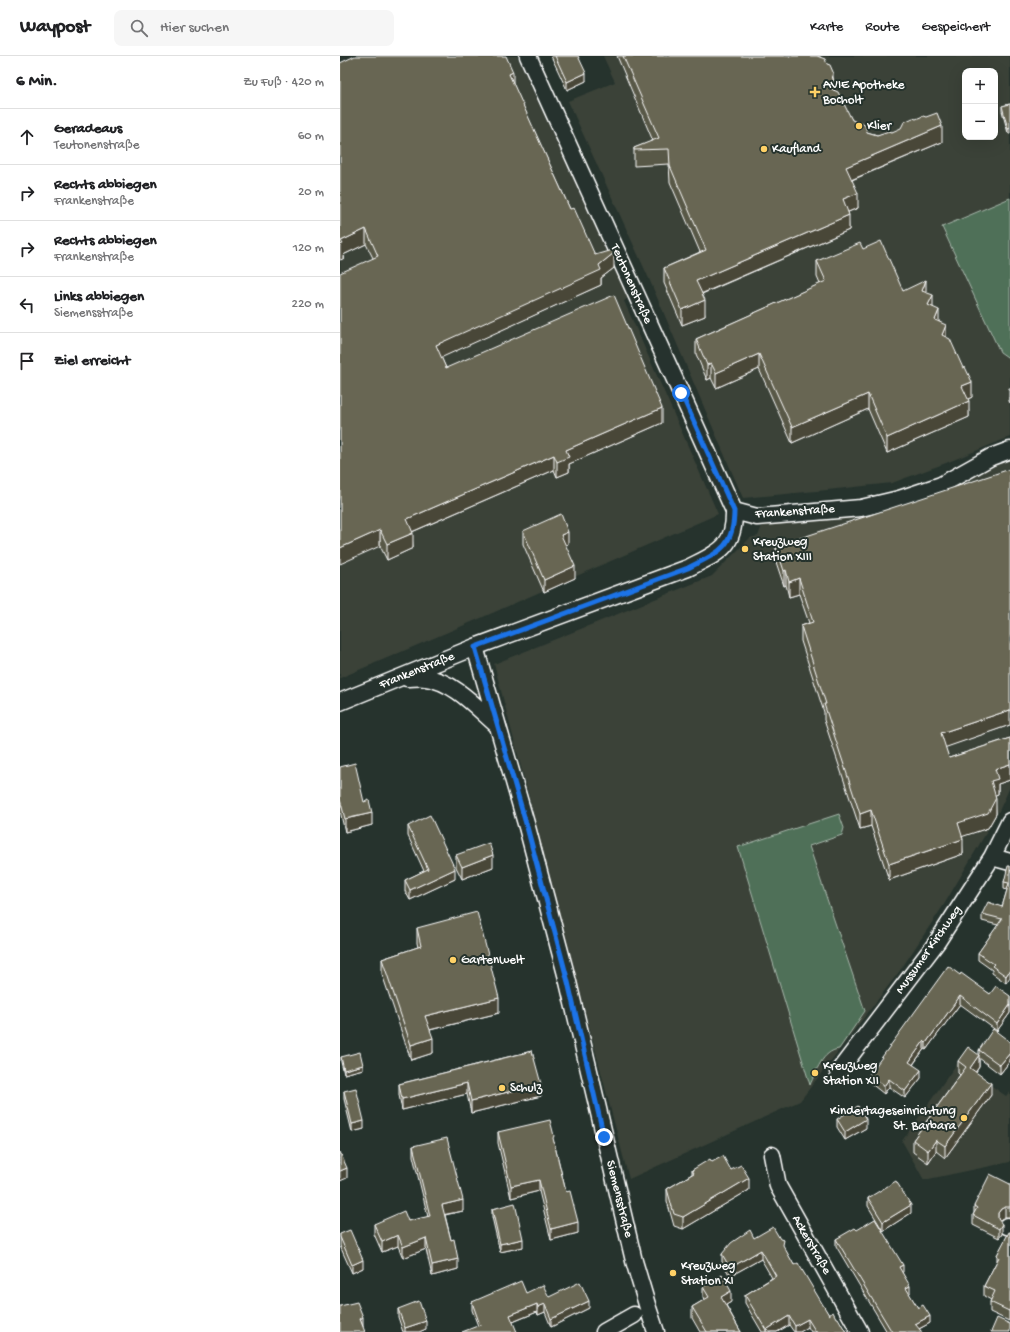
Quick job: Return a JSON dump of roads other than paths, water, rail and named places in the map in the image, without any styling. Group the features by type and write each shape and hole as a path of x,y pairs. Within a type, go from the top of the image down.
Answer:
{"street":[{"name":"Teutonenstraße","path":"528,56 734,511"},
{"name":"Frankenstraße","path":"340,702 475,647 688,568 717,554 726,545 733,526 734,511 757,517 861,508 899,499 941,485 991,457 1010,450"},
{"name":"Siemensstraße","path":"475,647 527,827 568,982 634,1261 656,1332"},
{"path":"399,678 426,678 435,680 456,689 498,726"},
{"name":"Mussumer Kirchweg","path":"838,1072 936,942 992,857 1010,821"},
{"path":"992,857 1010,862"},
{"name":"Ackerstraße","path":"772,1154 778,1186 860,1332"},
{"path":"604,1332 634,1315"}],"place":[{"name":"AVIE Apotheke Bocholt","path":"815,92"},
{"name":"Klier","path":"859,126"},
{"name":"Kaufland","path":"764,149"},
{"name":"Kreuzweg Station XIII","path":"745,549"},
{"name":"Gartenwelt","path":"453,960"},
{"name":"Kreuzweg Station XII","path":"815,1073"},
{"name":"Schulz","path":"502,1088"},
{"name":"Kindertageseinrichtung St. Barbara","path":"964,1118"},
{"name":"Kreuzweg Station XI","path":"673,1273"}]}
